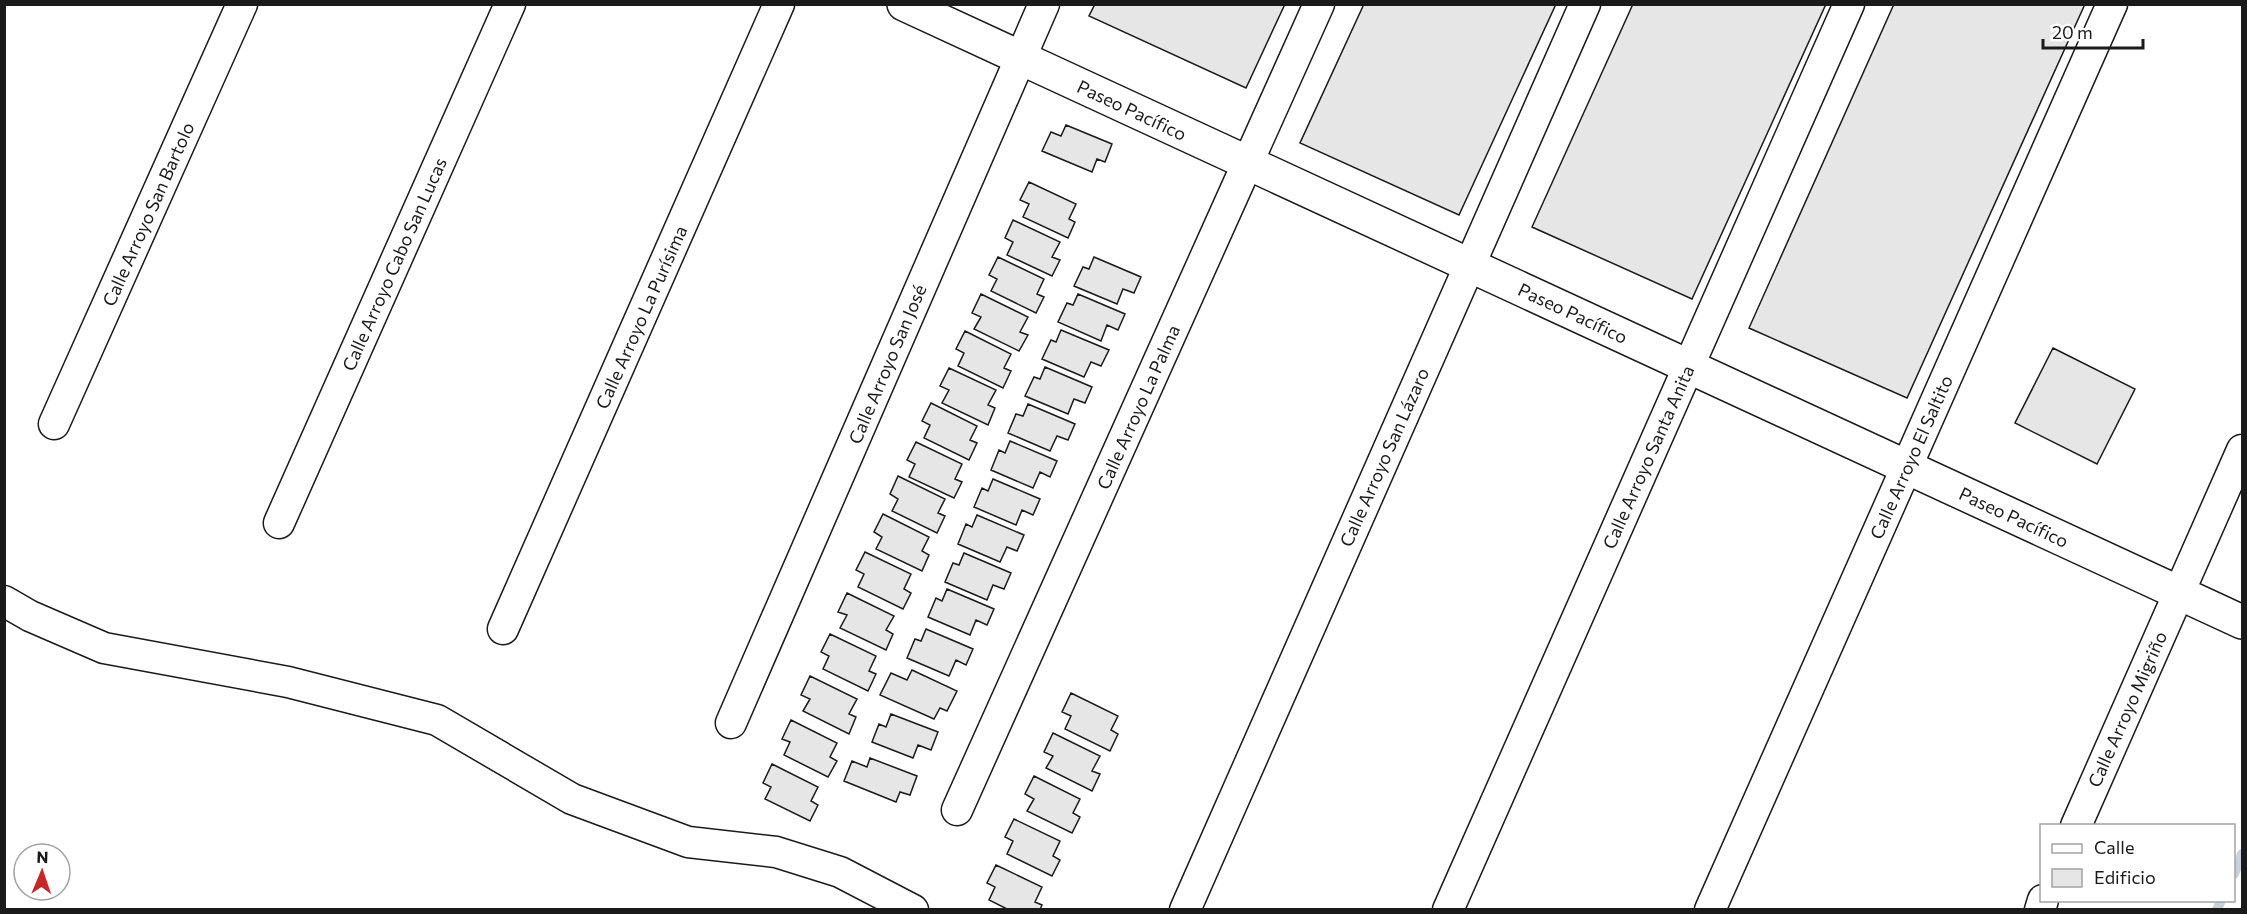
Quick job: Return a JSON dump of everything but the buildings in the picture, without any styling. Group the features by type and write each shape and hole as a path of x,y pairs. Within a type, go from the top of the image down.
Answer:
{"street":[{"name":"Calle Arroyo San Bartolo","path":"54,424 242,4"},
{"name":"Calle Arroyo Cabo San Lucas","path":"279,523 510,4"},
{"name":"Calle Arroyo La Purísima","path":"503,629 778,4"},
{"name":"Paseo Pacífico","path":"904,4 2242,622"},
{"name":"Calle Arroyo San José","path":"731,723 1044,4"},
{"name":"Calle Arroyo La Palma","path":"957,810 1319,4"},
{"name":"Calle Arroyo San Lázaro","path":"1185,909 1584,4"},
{"name":"Calle Arroyo Santa Anita","path":"1448,909 1849,4"},
{"name":"Calle Arroyo El Saltito","path":"1710,909 2112,4"},
{"name":"Calle Arroyo Migriño","path":"2076,824 2242,450"},
{"path":"4,601 30,616 104,648 288,682 437,720 572,799 688,842 776,852 840,872 912,909"}],"waterway":[{"path":"2235,872 2242,854"},
{"path":"2217,910 2220,902"}]}
